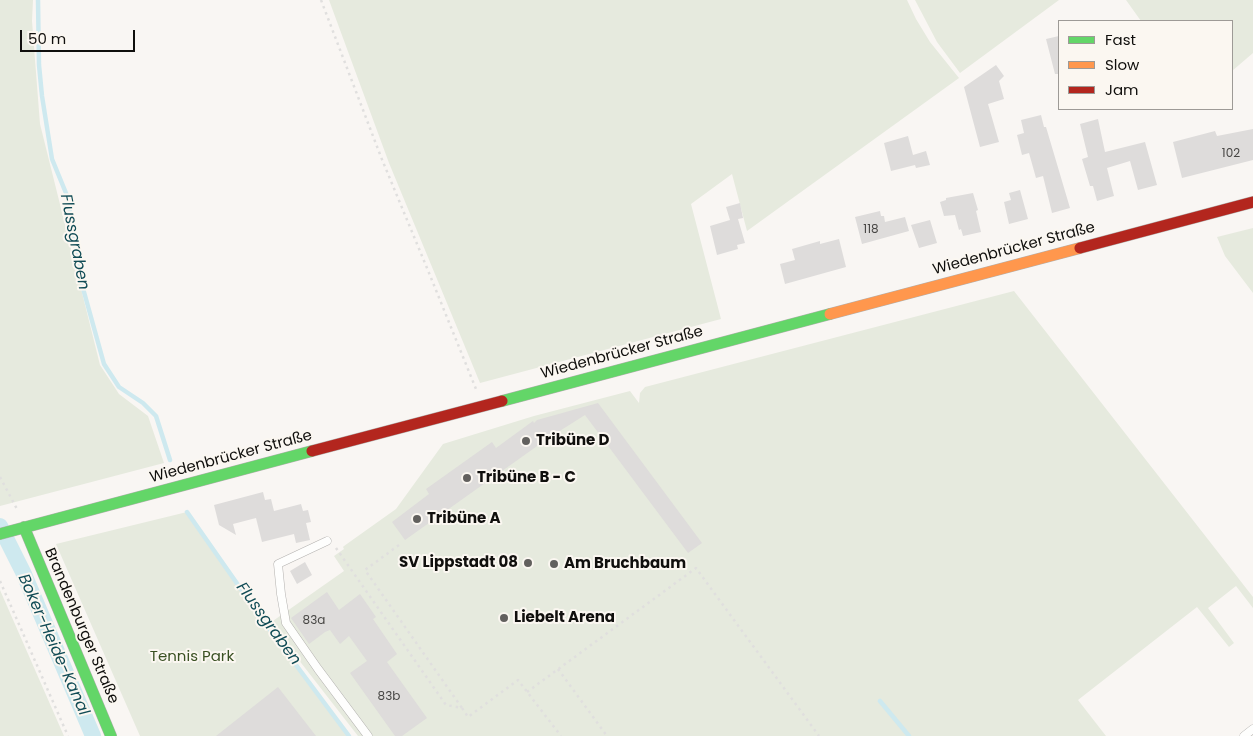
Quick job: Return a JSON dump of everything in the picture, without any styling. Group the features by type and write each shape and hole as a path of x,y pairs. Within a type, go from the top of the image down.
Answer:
{"street":[{"name":"Wiedenbrücker Straße","path":"0,534 1253,202"},
{"name":"Brandenburger Straße","path":"24,527 111,736"}],"lane":[{"path":"326,541 278,564 280,594 286,623 368,736"},
{"path":"1244,736 1253,729"}],"path":[{"path":"321,0 380,157 431,276 481,406"},
{"path":"0,477 20,514"},
{"path":"399,545 365,570 468,716 518,680 561,736"},
{"path":"335,546 338,553 446,705 462,708"},
{"path":"527,692 696,568 819,736"},
{"path":"0,580 68,736"},
{"path":"558,669 607,736"}],"green space":[{"path":"0,0 33,0 32,21 40,124 100,365 119,394 148,416 164,463 0,506"},
{"path":"329,0 907,0 930,42 959,78 747,231 732,174 691,204 721,319 480,383 389,163"},
{"path":"915,0 1059,0 960,73 937,42"},
{"path":"1126,0 1253,0 1253,53 1233,70 1233,20 1140,20"},
{"path":"1253,228 1253,293 1225,256 1217,237"},
{"path":"1014,291 1253,597 1253,608 1236,586 1208,608 1234,643 1229,647 1197,607 1078,700 1106,736 358,736 270,623 344,571 334,556 344,549 344,546 396,509 443,444 534,416 630,391 639,403 640,393 645,387"},
{"name":"Tennis Park","path":"187,512 264,622 349,736 140,736 56,544"},
{"path":"0,590 64,736 0,736"}],"building":[{"path":"1058,36 1058,74 1055,74 1046,39"},
{"path":"996,65 1004,76 999,81 1004,99 988,104 999,142 980,147 964,87"},
{"path":"1041,115 1070,208 1052,213 1043,176 1036,178 1029,153 1022,155 1017,135 1024,133 1021,120"},
{"path":"1098,119 1105,152 1145,142 1157,185 1138,190 1130,161 1107,168 1114,196 1097,201 1093,186 1090,186 1082,159 1088,157 1080,124"},
{"path":"1253,129 1253,160 1182,178 1173,142 1215,131 1217,136"},
{"path":"908,136 913,155 926,151 930,165 916,168 915,165 891,171 884,143"},
{"path":"1020,190 1028,219 1009,224 1004,202 1011,200 1009,193"},
{"path":"973,193 981,232 963,236 961,229 959,230 955,215 944,216 940,202 946,200 946,198"},
{"path":"740,203 743,218 738,219 745,243 737,245 738,249 717,255 710,226 730,220 726,207"},
{"path":"880,211 881,216 884,216 885,222 905,217 909,231 862,244 855,217"},
{"path":"930,220 937,243 919,248 911,225"},
{"path":"839,239 846,267 785,284 780,264 795,260 792,249 820,241 820,244"},
{"path":"598,403 702,543 688,553 585,415 547,439 405,540 392,522 429,494 426,489 492,442 496,448 533,421 534,423 537,420"},
{"path":"263,492 265,500 271,499 274,511 301,504 303,511 308,510 311,522 306,523 310,540 296,543 294,534 262,542 256,518 233,524 236,535 219,525 214,505"},
{"path":"305,562 312,575 297,584 290,571"},
{"path":"327,592 339,610 360,594 376,617 373,619 397,654 387,662 427,718 402,736 395,736 350,673 367,661 349,636 340,644 330,630 309,644 291,618"},
{"path":"278,687 316,736 216,736"}],"waterway":[{"name":"Flussgraben","path":"38,0 39,65 52,159 68,198 79,274 104,364 119,387 143,403 156,416 170,460"},
{"name":"Flussgraben","path":"187,512 264,622 349,736"},
{"name":"Boker-Heide-Kanal","path":"0,526 23,572 93,736"},
{"path":"880,701 909,736"}],"traffic: fast":[{"path":"502,401 830,314"},
{"path":"0,534 312,451"},
{"path":"24,527 111,736"}],"traffic: slow":[{"path":"830,314 1080,248"}],"traffic: jam":[{"path":"1080,248 1253,202"},
{"path":"312,451 502,401"}],"place":[{"name":"Tribüne D","path":"526,441"},
{"name":"Tribüne B - C","path":"467,478"},
{"name":"Tribüne A","path":"417,519"},
{"name":"SV Lippstadt 08","path":"528,563"},
{"name":"Am Bruchbaum","path":"554,564"},
{"name":"Liebelt Arena","path":"504,618"}]}
